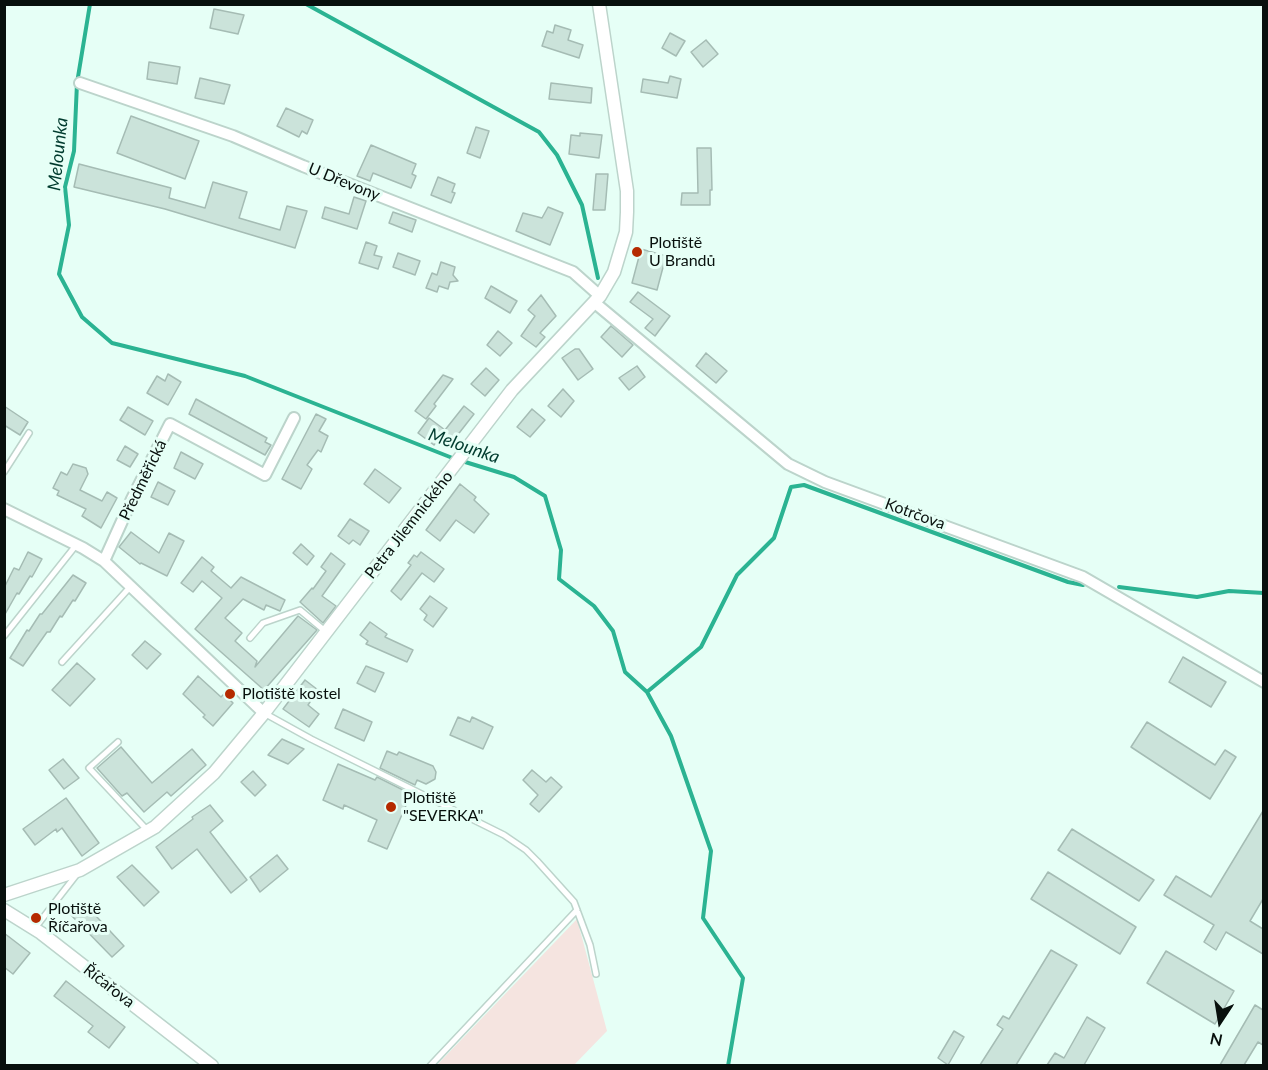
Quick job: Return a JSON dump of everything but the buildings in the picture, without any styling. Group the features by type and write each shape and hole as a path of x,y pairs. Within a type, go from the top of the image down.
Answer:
{"street":[{"name":"Petra Jilemnického","path":"4,895 80,870 155,827 214,773 264,712 512,390 598,299 614,272 626,232 627,212 627,191 599,4"},
{"name":"U Dřevony","path":"80,83 232,136 573,273 598,299"},
{"name":"Kotrčova","path":"598,299 789,464 825,482 1083,577 1263,682"},
{"name":"Předměřická","path":"104,561 170,424 265,475 294,418"},
{"path":"4,509 76,544 104,561 264,712"},
{"name":"Říčařova","path":"4,910 34,929 212,1065"}],"lane":[{"path":"4,472 29,433"},
{"path":"4,636 76,544"},
{"path":"62,662 131,586"},
{"path":"250,638 263,623 300,610 326,632"},
{"path":"264,712 390,779 504,835 537,861 574,902 590,945 596,974"},
{"path":"118,742 89,768 148,831"},
{"path":"34,929 80,870"},
{"path":"430,1065 577,910"}],"shaded area":[{"path":"577,919 607,1031 574,1065 437,1065"}],"waterway":[{"name":"Melounka","path":"90,4 77,83 74,151 65,187 69,225 59,274 82,317 112,343 245,376 455,459"},
{"path":"306,4 539,132 557,155 582,205 598,278"},
{"name":"Melounka","path":"462,461 514,477 545,496 561,550 559,579 594,606 613,631 625,672 647,692 671,736 711,851 703,918 743,978 728,1066"},
{"path":"647,692 701,647 737,575 774,538 791,487 804,485 1068,582 1083,585"},
{"path":"1119,587 1197,597 1229,591 1264,593"}],"place":[{"name":"Plotiště U Brandů","path":"637,252"},
{"name":"Plotiště kostel","path":"230,694"},
{"name":"Plotiště \"SEVERKA\"","path":"391,807"},
{"name":"Plotiště Říčařova","path":"36,918"}]}
